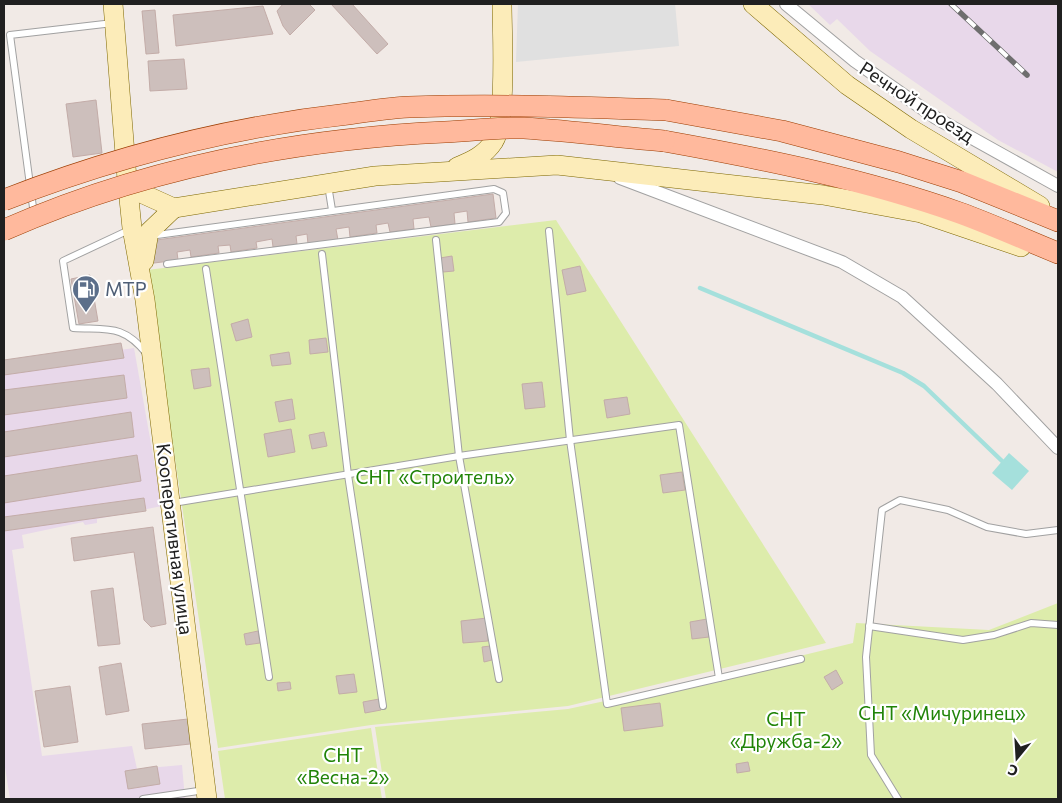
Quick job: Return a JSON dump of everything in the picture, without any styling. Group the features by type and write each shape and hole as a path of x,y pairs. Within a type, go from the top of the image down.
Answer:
{"main road":[{"path":"447,171 477,159 495,140 501,118 502,4"},
{"path":"753,4 847,85 911,129 1058,219"},
{"path":"114,13 132,228 142,279"},
{"path":"4,200 118,161 204,137 293,120 407,107 520,106 666,110 782,131 900,162 962,182 1058,219"},
{"path":"4,230 40,214 134,182 298,146 412,134 523,128 664,141 781,162 902,194 961,213 1058,253"},
{"path":"127,179 142,194 174,208 376,176 557,165 822,194 921,213 1058,260"},
{"path":"142,279 149,232 174,208"},
{"name":"Кооперативная улица","path":"142,279 207,794"}],"street":[{"name":"Речной проезд","path":"786,4 855,61 936,118 1058,186"},
{"path":"596,169 842,262 902,297 998,384 1058,448"}],"lane":[{"path":"35,225 10,35 114,13"},
{"path":"328,183 332,210"},
{"path":"157,235 494,189 503,193 506,213 499,222 167,264"},
{"path":"132,228 63,261 73,328 122,331 137,342 153,362"},
{"path":"549,231 570,440 607,704 801,659"},
{"path":"436,240 459,456 499,679"},
{"path":"322,254 348,475 384,706"},
{"path":"206,269 269,677"},
{"path":"170,504 459,456 679,425 718,678"},
{"path":"898,799 871,755 866,657 882,510 900,500 948,510 987,528 1026,534 1058,530"},
{"path":"869,626 963,640 994,636 1031,623 1058,625"},
{"path":"143,799 207,794"}],"shaded area":[{"path":"518,4 675,4 679,46 516,62"},
{"path":"808,4 1058,4 1058,172 998,140 870,51 837,19 830,25"},
{"path":"134,348 162,506 97,519 97,523 85,525 83,522 22,535 24,548 12,550 42,756 132,746 137,769 182,765 185,799 10,799 4,761 4,367"}],"green space":[{"name":"СНТ «Строитель»","path":"556,220 826,643 568,706 371,725 218,748 147,270"},
{"path":"1058,603 1058,799 386,799 375,727 568,709 697,681 853,643 856,623 989,630"},
{"name":"СНТ «Весна-2»","path":"371,728 382,799 225,799 218,751"}],"water":[{"path":"1009,453 1029,471 1012,490 992,473"}],"building":[{"path":"283,4 309,4 315,10 290,35 283,26 277,11"},
{"path":"331,4 352,4 388,44 377,54"},
{"path":"263,6 273,34 176,46 173,15"},
{"path":"155,10 159,53 146,54 142,11"},
{"path":"184,59 187,89 150,91 148,61"},
{"path":"96,100 102,153 73,157 66,104"},
{"path":"493,194 496,218 468,222 467,211 454,213 455,224 431,227 429,217 413,219 414,229 390,232 388,223 376,225 377,233 350,237 349,227 336,229 338,240 308,244 307,234 296,236 297,244 273,247 272,239 256,242 257,248 231,252 230,245 218,246 219,253 191,257 190,250 177,252 178,260 154,263 149,241"},
{"path":"452,256 454,271 443,272 440,258"},
{"path":"580,266 586,291 567,295 562,270"},
{"path":"90,275 98,321 79,324 71,279"},
{"path":"248,319 252,337 236,341 231,324"},
{"path":"326,338 328,352 310,354 309,340"},
{"path":"121,343 124,358 4,375 4,360"},
{"path":"289,352 291,364 272,366 270,355"},
{"path":"209,368 211,386 194,389 191,370"},
{"path":"124,375 127,398 4,415 4,390"},
{"path":"542,382 545,407 525,409 522,384"},
{"path":"627,397 630,414 607,418 604,400"},
{"path":"292,399 295,419 279,422 275,402"},
{"path":"131,412 134,437 4,457 4,432"},
{"path":"291,429 295,452 268,457 264,434"},
{"path":"324,432 327,446 312,449 309,435"},
{"path":"137,455 141,481 4,503 4,476"},
{"path":"682,472 685,490 663,493 660,475"},
{"path":"144,498 146,511 4,531 4,517"},
{"path":"153,527 166,624 151,627 144,620 134,552 74,561 71,538"},
{"path":"113,588 120,644 98,646 91,591"},
{"path":"487,618 488,641 463,643 461,621"},
{"path":"707,619 709,637 692,639 690,622"},
{"path":"258,631 260,643 246,645 244,634"},
{"path":"490,646 492,660 484,662 482,647"},
{"path":"121,663 129,711 106,715 99,667"},
{"path":"836,670 843,683 832,690 824,677"},
{"path":"354,674 357,692 339,694 336,676"},
{"path":"290,682 291,689 278,691 277,683"},
{"path":"70,686 78,742 44,747 35,691"},
{"path":"379,699 381,710 365,713 363,702"},
{"path":"660,703 663,726 624,731 621,708"},
{"path":"188,719 190,744 145,749 142,724"},
{"path":"748,762 750,771 737,773 736,764"},
{"path":"157,766 160,784 128,789 125,771"}],"waterway":[{"path":"700,288 903,373 924,386 1002,461"}],"railway":[{"path":"951,4 1027,75"}],"place":[{"name":"МТР","path":"86,313"}],"park label":[{"name":"СНТ «Мичуринец»","path":"942,713"},
{"name":"СНТ «Дружба-2»","path":"786,730"}]}
